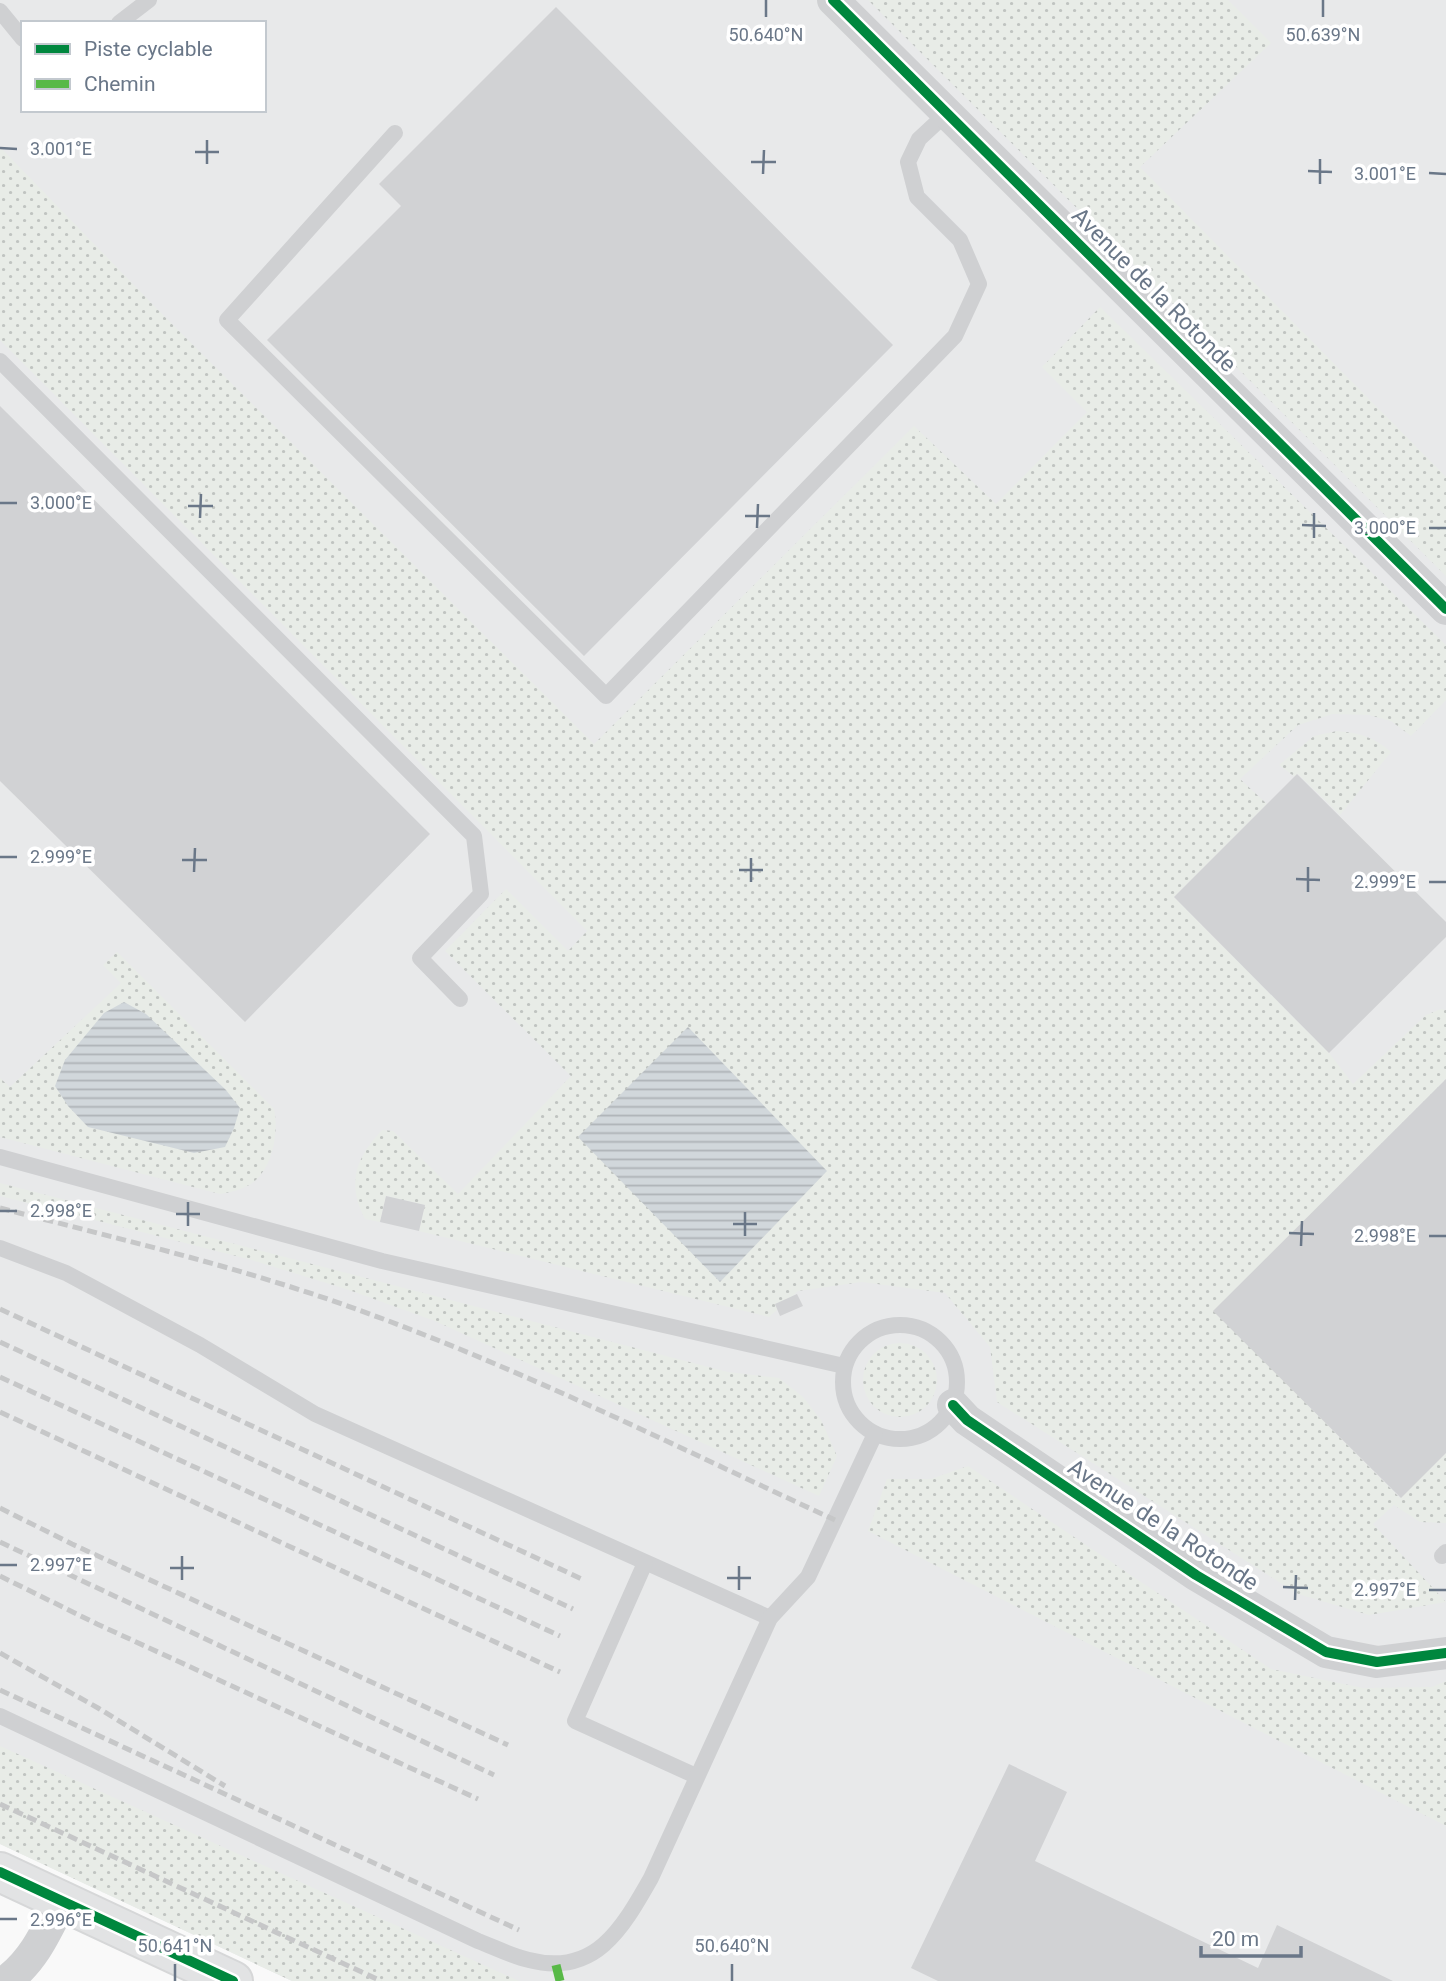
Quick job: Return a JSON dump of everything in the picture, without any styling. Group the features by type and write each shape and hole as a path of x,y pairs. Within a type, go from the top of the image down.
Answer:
{"street":[{"name":"Avenue de la Rotonde","path":"833,0 1446,609"},
{"name":"Avenue de la Rotonde","path":"953,1405 967,1420 1196,1575 1325,1652 1377,1662 1446,1653"},
{"path":"0,1872 233,1981"},
{"path":"6,1981 37,1949 62,1900"}],"lane":[{"path":"122,21 149,0"},
{"path":"0,11 21,37"},
{"path":"395,133 227,320 606,696 955,336 979,284 960,240 917,197 908,162 919,139 947,113"},
{"path":"0,361 474,836 481,894 420,958 460,999"},
{"path":"0,1157 382,1261 844,1366"},
{"path":"0,1248 66,1273 200,1345 315,1414 770,1618"},
{"path":"909,1324 929,1332 944,1345 955,1363 957,1384 953,1405 943,1420 930,1431 913,1438 894,1440 875,1434 859,1424 848,1407 842,1387 844,1366 853,1347 868,1333 888,1325 909,1324"},
{"path":"0,1716 478,1941 527,1960 556,1965 581,1961 608,1941 630,1914 651,1878 770,1618 808,1577 875,1434"},
{"path":"645,1563 575,1721 696,1776"}],"shaded area":[{"path":"0,0 1446,0 1446,1981 292,1981 0,1844"},
{"path":"868,0 1228,0 1271,43 1140,167 1446,477 1446,576"},
{"path":"0,147 164,316 594,744 914,426 996,504 1087,412 1042,367 1100,307 1446,645 1446,700 1411,736 1391,721 1369,715 1333,714 1298,725 1240,779 1267,804 1174,897 1329,1053 1353,1084 1426,1015 1441,1009 1446,1010 1446,1079 1214,1311 1400,1498 1446,1453 1446,1523 1420,1522 1394,1505 1373,1524 1446,1602 1369,1615 1298,1594 997,1402 990,1347 945,1293 862,1282 798,1291 769,1317 419,1231 425,1205 386,1196 380,1222 365,1219 356,1194 357,1171 366,1151 382,1130 393,1131 458,1194 571,1076 445,951 506,889 568,951 587,931 0,340"},
{"path":"1337,731 1366,737 1391,752 1340,815 1298,774 1295,777 1279,765 1314,736"},
{"path":"117,952 274,1109 276,1128 273,1149 265,1169 251,1184 220,1194 0,1137 0,1078 10,1087 121,983 103,965"},
{"path":"124,1002 146,1014 226,1090 240,1108 225,1147 194,1153 88,1127 68,1106 55,1086 65,1060 104,1013"},
{"path":"688,1027 827,1171 720,1282 578,1137"},
{"path":"0,1183 728,1372 779,1378 803,1397 821,1420 837,1456 819,1496 435,1321 346,1289 248,1259 0,1196"},
{"path":"900,1343 914,1346 926,1354 934,1366 937,1380 934,1394 926,1406 914,1414 900,1417 886,1414 874,1406 866,1394 863,1380 866,1366 874,1354 886,1346"},
{"path":"968,1466 1271,1669 1363,1688 1432,1687 1446,1681 1446,1826 868,1531 887,1479 931,1479"},
{"path":"0,1746 519,1981 292,1981 0,1844"}],"building":[{"path":"556,7 893,345 584,656 267,340 401,206 379,184"},
{"path":"0,406 430,834 245,1022 0,781"},
{"path":"1297,774 1446,922 1446,937 1329,1053 1174,897"},
{"path":"1446,1079 1446,1453 1401,1498 1213,1311"},
{"path":"386,1196 425,1205 419,1231 380,1222"},
{"path":"797,1294 803,1306 780,1316 775,1304"},
{"path":"1009,1764 1067,1792 1035,1861 1258,1968 1277,1925 1393,1981 938,1981 911,1968"}],"railway":[{"path":"0,1208 224,1267 356,1309 538,1382 835,1520"},
{"path":"0,1309 584,1580"},
{"path":"0,1342 573,1609"},
{"path":"0,1377 560,1636"},
{"path":"0,1412 560,1672"},
{"path":"0,1508 72,1544 508,1745"},
{"path":"0,1542 494,1775"},
{"path":"0,1576 97,1624 478,1799"},
{"path":"0,1653 98,1708 225,1786"},
{"path":"0,1690 519,1930"},
{"path":"0,1804 381,1981"}],"marked path":[{"path":"556,1965 560,1981"}],"cycle path":[{"path":"833,0 1446,609"},
{"path":"953,1405 967,1420 1196,1575 1326,1652 1377,1662 1446,1653"},
{"path":"0,1872 233,1981"}]}
